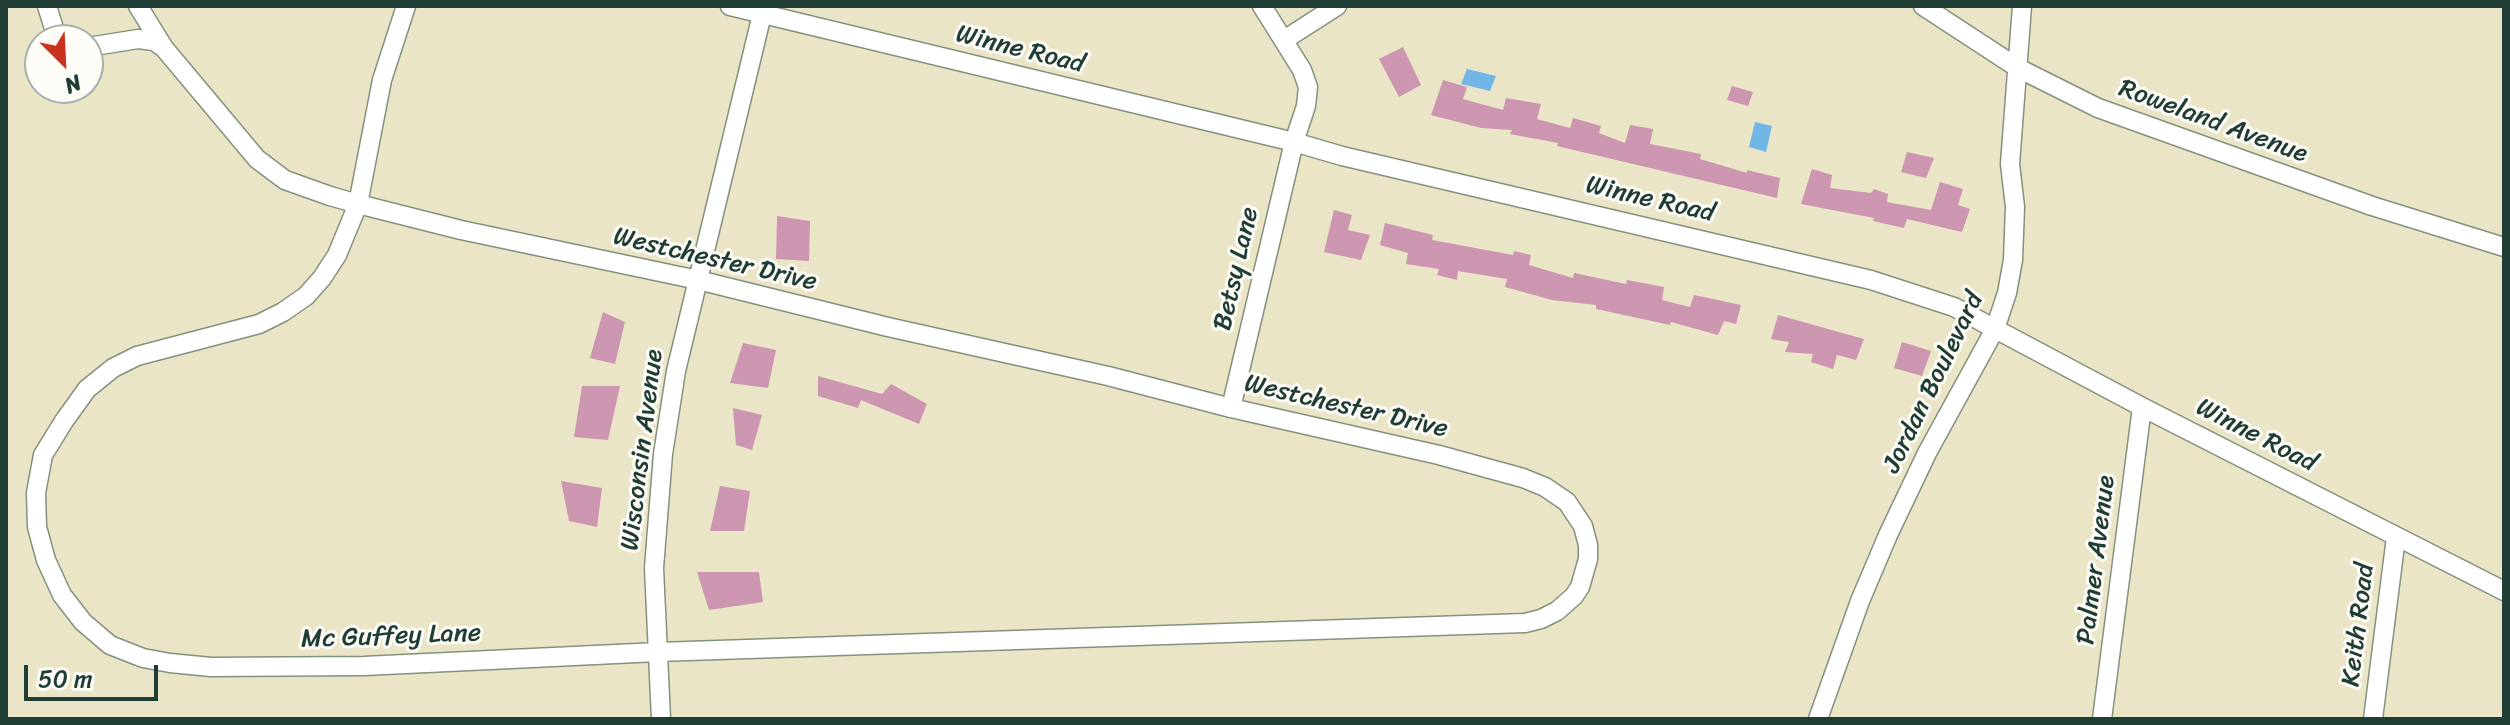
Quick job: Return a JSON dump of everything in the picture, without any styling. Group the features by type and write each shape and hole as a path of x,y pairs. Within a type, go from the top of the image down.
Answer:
{"street":[{"name":"Westchester Drive","path":"138,6 164,48 257,159 285,180 358,204 461,230 698,280 1439,455 1523,478 1545,487 1567,502 1583,526 1588,545 1588,559 1580,587 1557,611 1525,623 658,652"},
{"name":"Mc Guffey Lane","path":"406,6 382,80 358,204 337,255 306,296 283,312 259,324 137,356 113,368 87,389 43,455 36,493 37,527 46,560 62,595 83,622 110,645 143,658 170,663 211,667 364,666 658,652"},
{"name":"Winne Road","path":"730,6 763,10 1354,159 1871,280 1954,307 2142,407 2504,591"},
{"name":"Betsy Lane","path":"1231,408 1294,142 1306,106 1308,87 1302,70 1262,6"},
{"path":"1284,40 1337,6"},
{"name":"Roweland Avenue","path":"1923,6 2018,68 2098,108 2372,206 2504,247"},
{"name":"Jordan Boulevard","path":"1818,719 1860,601 1888,535 1927,453 1995,329 2007,293 2013,260 2015,207 2010,164 2022,6"},
{"name":"Wisconsin Avenue","path":"661,719 654,568 663,454 676,371 763,10"},
{"path":"104,44 138,39 154,41 164,48"},
{"name":"Palmer Avenue","path":"2102,719 2142,407"},
{"name":"Keith Road","path":"2373,719 2396,537"}],"water":[{"path":"1467,69 1496,76 1490,91 1461,84"},
{"path":"1755,122 1772,126 1766,152 1749,147"}],"building":[{"path":"1403,47 1421,85 1399,97 1379,59"},
{"path":"1443,80 1467,87 1463,99 1503,110 1506,98 1541,104 1537,119 1570,128 1573,118 1601,126 1599,133 1625,143 1630,125 1653,129 1650,144 1701,154 1700,159 1747,173 1747,170 1780,178 1777,198 1557,146 1558,143 1510,134 1512,130 1481,128 1431,115"},
{"path":"1732,86 1753,92 1748,106 1727,100"},
{"path":"1907,152 1934,158 1926,178 1901,172"},
{"path":"1812,169 1832,175 1830,188 1871,193 1874,189 1888,194 1887,202 1931,210 1940,182 1963,189 1958,205 1970,209 1962,232 1907,219 1904,228 1873,221 1874,218 1801,204"},
{"path":"1334,210 1352,215 1348,230 1370,235 1361,260 1324,252"},
{"path":"777,216 810,221 809,261 776,259"},
{"path":"1385,223 1433,235 1432,240 1513,255 1514,251 1531,255 1529,265 1573,278 1574,273 1626,284 1627,280 1664,287 1662,300 1690,307 1694,295 1741,305 1736,324 1724,321 1718,335 1671,322 1670,325 1596,309 1596,305 1552,300 1505,287 1507,279 1458,271 1457,280 1437,275 1439,269 1406,264 1408,253 1380,245"},
{"path":"603,312 625,322 615,364 590,358"},
{"path":"1778,315 1864,339 1856,360 1837,355 1833,369 1811,362 1813,354 1785,352 1789,342 1771,339"},
{"path":"1902,342 1931,351 1922,376 1894,368"},
{"path":"743,343 776,350 768,388 730,383"},
{"path":"818,376 882,394 891,384 927,404 919,424 861,400 858,408 818,396"},
{"path":"582,386 620,386 608,440 574,437"},
{"path":"733,408 762,415 752,450 736,445"},
{"path":"561,481 602,488 597,527 569,521"},
{"path":"720,486 750,491 744,531 710,531"},
{"path":"697,572 759,572 763,602 709,610"}]}
